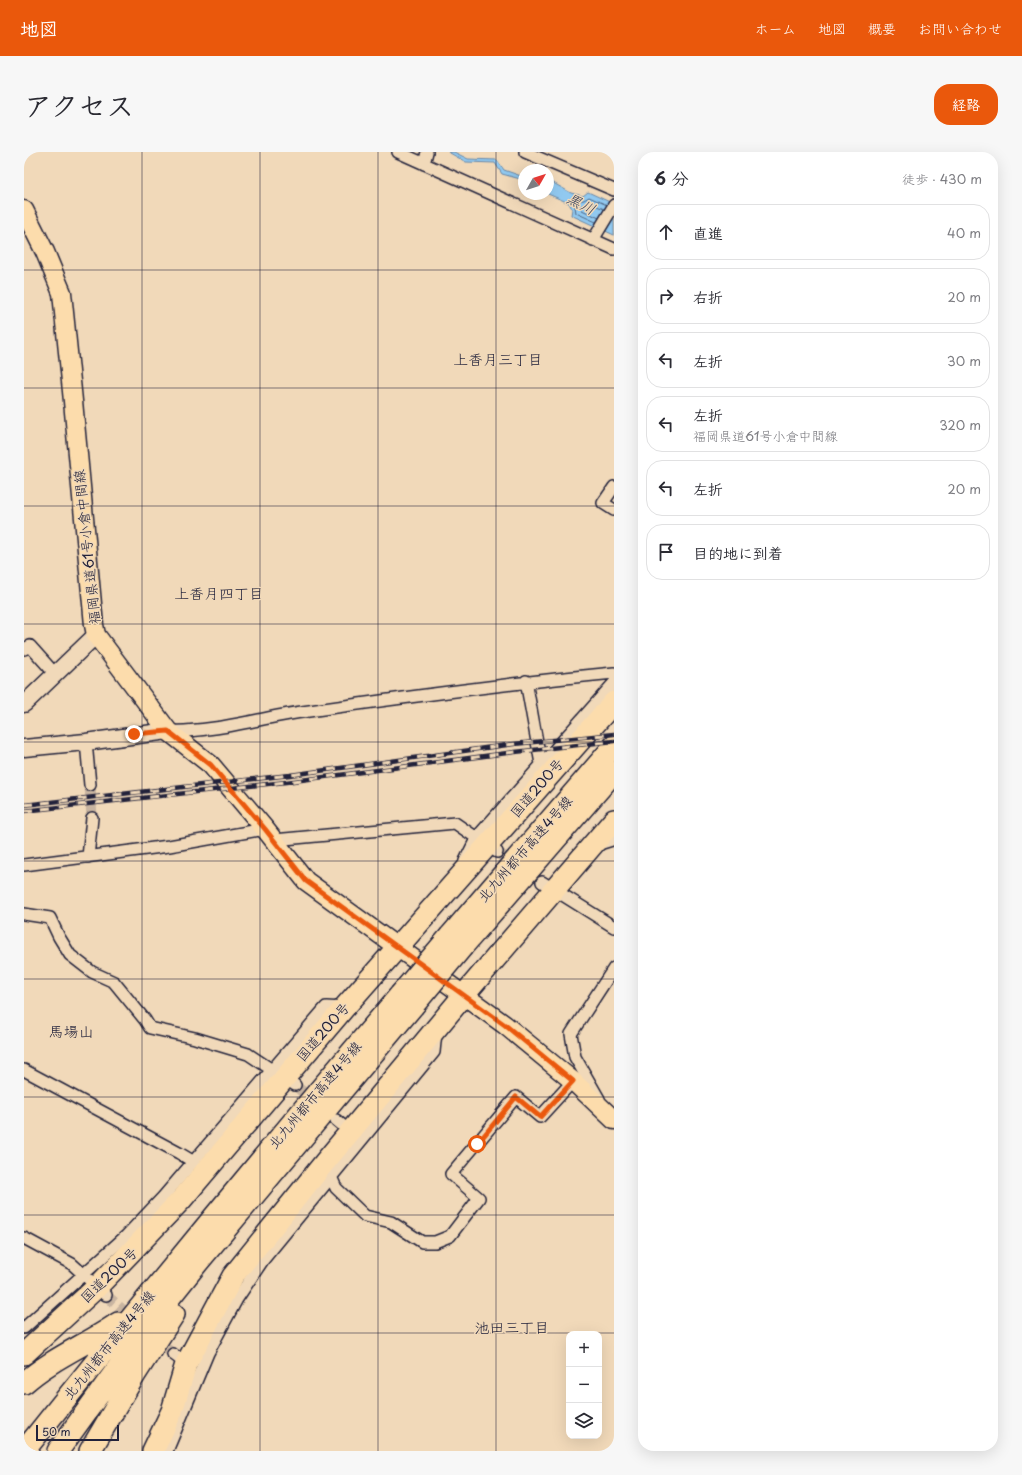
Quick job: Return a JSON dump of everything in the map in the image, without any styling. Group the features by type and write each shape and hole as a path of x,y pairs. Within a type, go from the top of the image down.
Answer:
{"highway":[{"name":"国道200号","path":"24,1354 96,1286 181,1200 283,1078 452,884 614,702"},
{"name":"北九州都市高速4号線","path":"58,1451 159,1311 310,1128 406,1001 457,941 614,746"},
{"name":"北九州都市高速4号線","path":"457,941 614,772"},
{"path":"153,1451 172,1411 186,1364 233,1276 328,1170 349,1132 464,995 548,885 591,847 614,820"},
{"name":"北九州都市高速4号線","path":"24,1451 144,1300 295,1117 406,1001"},
{"path":"90,1451 162,1330 310,1128"},
{"path":"24,1383 56,1360 102,1334 144,1300"}],"main road":[{"name":"福岡県道61号小倉中間線","path":"24,210 45,252 62,293 74,401 96,635 168,731 211,765 270,835 306,881 505,1025 573,1081 610,1116"}],"street":[{"path":"398,152 425,158 594,238 614,249"},
{"path":"525,152 614,190"},
{"path":"594,238 614,205"},
{"path":"614,487 603,503 614,510"},
{"path":"24,704 56,675 96,635"},
{"path":"24,649 30,646 56,675"},
{"path":"24,748 86,742 168,731 187,732 282,714 526,681 614,673"},
{"path":"526,681 541,764"},
{"path":"24,864 270,835 455,823 487,845 541,764 614,683"},
{"path":"86,742 90,785"},
{"path":"88,857 92,818"},
{"path":"591,847 614,838"},
{"path":"548,885 614,927"},
{"path":"24,914 50,918 70,955 92,972 114,982 150,1028 195,1038 248,1054 283,1078 194,1162 126,1236 96,1286 24,1328"},
{"path":"610,1116 575,1057 572,1034 614,968"},
{"path":"24,1070 194,1162"},
{"path":"328,1170 336,1188 365,1216 391,1222 422,1242 435,1242 450,1236 479,1198 451,1174 516,1097 540,1117 573,1081"},
{"path":"24,1238 72,1264 96,1286"},
{"path":"167,1451 186,1364"}],"water":[{"path":"448,152 454,152 468,159 497,160 504,170 518,175 518,178 502,174 495,163 466,162"},
{"name":"黒川","path":"554,183 571,193 583,196 588,192 614,204 614,235 571,215 572,209 569,203 554,197"}],"tunnel":[{"path":"90,785 92,818"},
{"path":"497,852 542,882"},
{"path":"295,1085 314,1102"},
{"path":"106,1295 135,1321"},
{"path":"154,1338 173,1354"}],"railway":[{"path":"24,805 290,775 514,744 614,734"},
{"path":"24,811 286,782 515,752 614,741"}],"district":[{"name":"上香月三丁目","path":"498,360"},
{"name":"上香月四丁目","path":"219,594"},
{"name":"馬場山","path":"71,1032"},
{"name":"池田三丁目","path":"512,1328"}],"route":[{"path":"134,734 168,731 211,765 265,829 306,881 505,1025 546,1057 573,1081 540,1117 516,1097 477,1144"}]}
